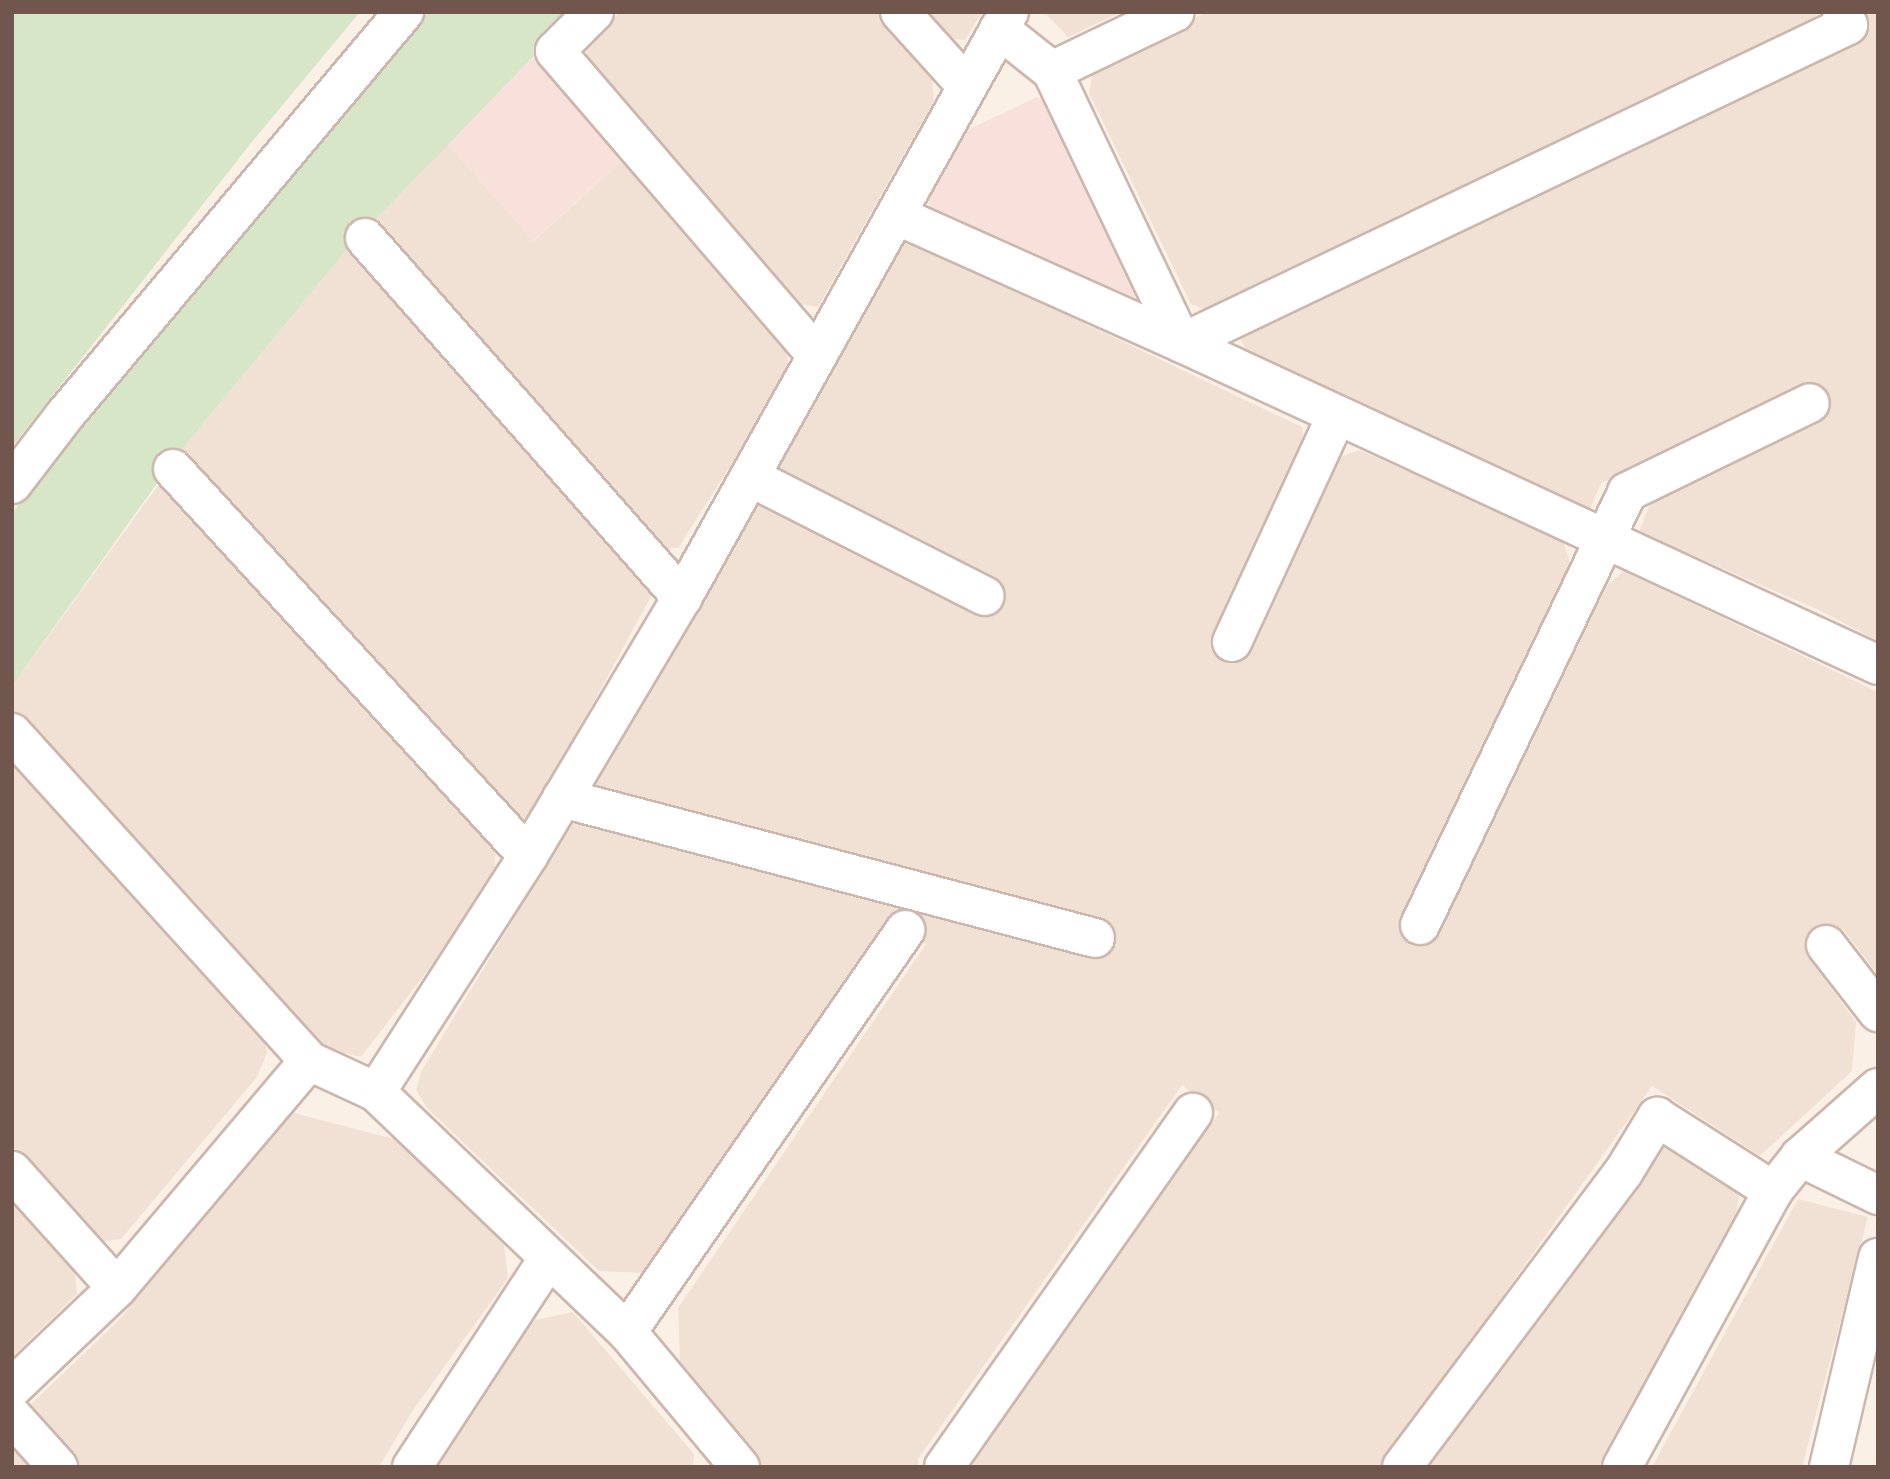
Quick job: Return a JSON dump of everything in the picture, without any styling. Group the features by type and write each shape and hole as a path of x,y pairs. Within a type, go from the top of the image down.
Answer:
{"street":[{"path":"12,484 404,12"},
{"path":"594,12 555,51 817,356"},
{"path":"900,12 966,85"},
{"path":"1052,71 1175,12"},
{"path":"1182,343 1848,25 1842,12"},
{"path":"376,1092 528,856 682,598 1004,21 1052,71 1182,343"},
{"path":"895,215 1182,343 1878,665"},
{"path":"365,238 682,598"},
{"path":"1420,925 1627,492 1810,403"},
{"path":"1232,642 1336,415"},
{"path":"173,469 528,856"},
{"path":"750,477 985,596"},
{"path":"12,733 309,1061 376,1092 627,1332 740,1467"},
{"path":"562,798 1094,938"},
{"path":"627,1332 905,930"},
{"path":"1826,945 1878,1012"},
{"path":"12,1388 117,1288 309,1061"},
{"path":"1622,1467 1773,1191 1800,1157 1878,1088"},
{"path":"944,1467 1193,1113"},
{"path":"1402,1467 1623,1173 1657,1117 1773,1191"},
{"path":"1800,1157 1878,1195"},
{"path":"12,1171 117,1288"},
{"path":"1829,1467 1878,1258"},
{"path":"412,1467 548,1259"},
{"path":"12,1416 58,1467"}],"shaded area":[{"path":"620,12 878,12 931,67 934,101 818,307 799,304 588,67 586,48"},
{"path":"923,12 982,12 965,40 946,38"},
{"path":"1044,12 1121,12 1068,37"},
{"path":"1207,12 1817,12 1815,21 1211,312 1191,304 1089,93 1094,66"},
{"path":"1859,12 1878,12 1878,641 1821,611 1639,532 1653,496 1826,414 1812,384 1601,483 1590,509 1248,353 1239,337 1488,220 1865,27"},
{"path":"536,52 627,156 533,241 446,142"},
{"path":"1037,97 1053,105 1141,293 1129,302 932,214 928,199 965,131"},
{"path":"446,142 534,241 627,156 784,337 790,372 678,548 659,548 377,218"},
{"path":"903,237 1302,427 1305,446 1212,643 1244,661 1340,457 1359,450 1562,537 1572,570 1599,591 1624,571 1878,692 1878,975 1842,928 1806,954 1856,1022 1852,1071 1760,1156 1652,1086 1381,1467 962,1467 1219,1113 1182,1085 918,1459 918,1467 763,1467 680,1363 678,1308 926,944 882,926 642,1273 599,1271 428,1109 416,1090 422,1070 573,821 1093,955 591,787 759,498 995,584 775,466"},
{"path":"349,247 653,593 530,819 507,816 178,454"},
{"path":"162,480 495,846 495,883 361,1057 327,1049 12,712 12,686"},
{"path":"22,764 264,1036 267,1053 257,1077 121,1239 92,1243 12,1154 12,766"},
{"path":"286,1111 402,1141 503,1236 508,1278 411,1413 379,1467 77,1467 26,1409 119,1320"},
{"path":"1660,1141 1740,1189 1736,1217 1600,1467 1427,1467"},
{"path":"1798,1199 1868,1217 1802,1467 1652,1467"},
{"path":"12,1202 75,1272 77,1294 12,1357"},
{"path":"573,1312 694,1454 693,1467 436,1467 530,1321"},
{"path":"12,1443 35,1467 12,1467"}],"green space":[{"path":"12,12 360,12 251,143 12,447"},
{"path":"429,12 576,12 349,247 178,454 12,686 12,513"}]}
